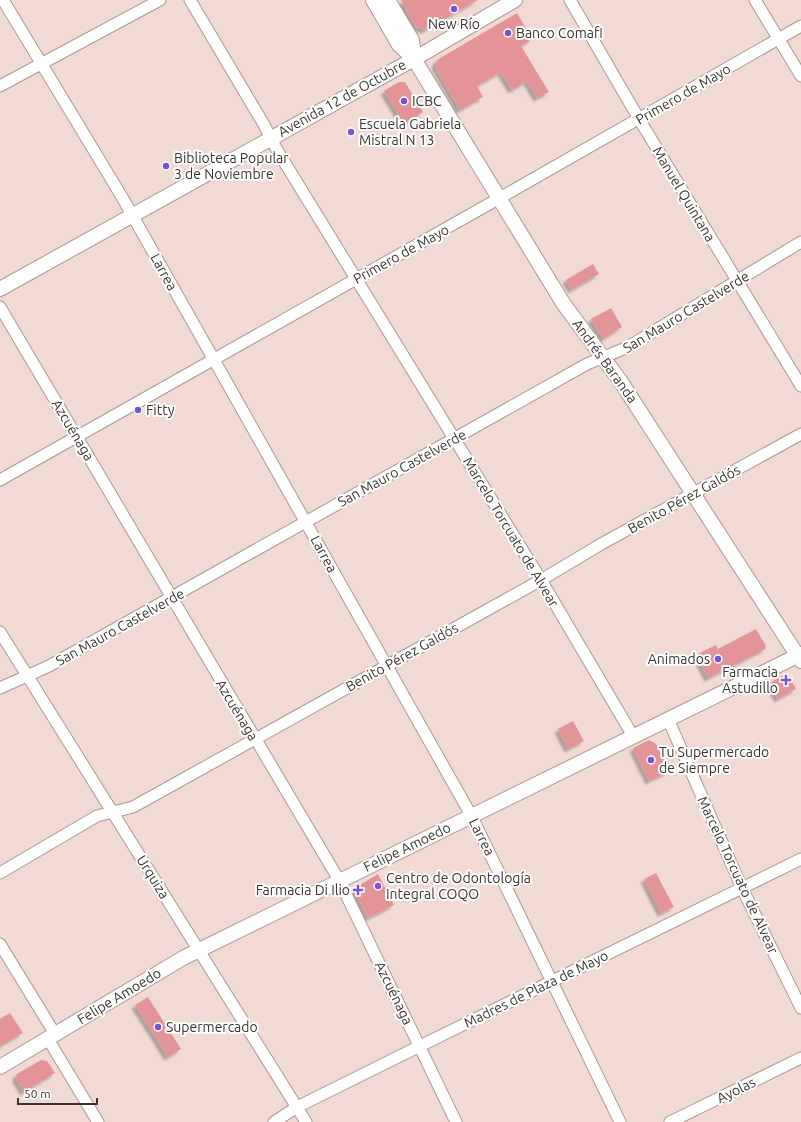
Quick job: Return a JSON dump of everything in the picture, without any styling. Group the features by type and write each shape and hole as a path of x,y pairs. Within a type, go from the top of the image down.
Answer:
{"main road":[{"name":"Andrés Baranda","path":"373,0 399,45 414,59 498,199 564,303 604,358 800,657"},
{"name":"Andrés Baranda","path":"388,0 412,40 414,59"},
{"name":"Avenida 12 de Octubre","path":"0,289 270,137 414,59 515,0"},
{"name":"Felipe Amoedo","path":"0,1067 199,949 633,736 800,657"}],"street":[{"name":"Larrea","path":"3,0 132,214 471,816 620,1122"},
{"path":"0,86 160,0"},
{"name":"Marcelo Torcuato de Alvear","path":"190,0 355,280 455,439 541,580 633,736"},
{"name":"Manuel Quintana","path":"570,0 639,119 801,386"},
{"path":"755,0 801,76"},
{"name":"Primero de Mayo","path":"0,480 214,361 801,26"},
{"name":"San Mauro Castelverde","path":"0,688 49,666 586,364 628,347 801,242"},
{"name":"Azcuénaga","path":"0,307 339,880 456,1122"},
{"name":"Benito Pérez Galdós","path":"0,873 97,816 134,807 255,738 541,580 603,543 801,434"},
{"name":"Urquiza","path":"0,632 306,1122"},
{"name":"Marcelo Torcuato de Alvear","path":"668,719 742,888 801,1008"},
{"name":"Madres de Plaza de Mayo","path":"274,1122 297,1108 420,1046 801,859"},
{"path":"0,944 98,1122"},
{"name":"Ayolas","path":"670,1122 801,1058"}],"building":[{"path":"401,0 478,0 425,30 416,27"},
{"path":"517,13 532,39 521,46 549,92 537,98 527,81 512,90 501,72 477,86 483,97 460,110 435,66 437,60"},
{"name":"ICBC","path":"399,82 405,82 423,112 404,124 384,91"},
{"path":"593,264 599,274 572,290 566,280"},
{"path":"611,308 622,327 603,339 591,319"},
{"path":"756,629 766,646 765,649 708,678 696,655 716,645 718,649"},
{"path":"784,675 790,678 796,689 778,699 769,683"},
{"path":"573,721 584,741 568,749 558,729"},
{"name":"Tu Supermercado de Siempre","path":"649,740 656,744 669,771 649,781 633,748"},
{"path":"656,873 674,907 661,913 644,879"},
{"path":"378,874 394,905 368,918 355,892 357,891 355,888"},
{"name":"Supermercado","path":"148,997 181,1049 168,1057 135,1005"},
{"path":"10,1013 23,1033 0,1046 0,1019"},
{"path":"41,1060 47,1061 55,1073 24,1092 16,1079 17,1074"}],"place":[{"name":"New Río","path":"454,9"},
{"name":"Banco Comafi","path":"508,33"},
{"name":"ICBC","path":"404,101"},
{"name":"Escuela Gabriela Mistral N 13","path":"351,132"},
{"name":"Biblioteca Popular 3 de Noviembre","path":"166,166"},
{"name":"Fitty","path":"138,410"},
{"name":"Animados","path":"718,659"},
{"name":"Farmacia Astudillo","path":"786,680"},
{"name":"Tu Supermercado de Siempre","path":"651,760"},
{"name":"Centro de Odontología Integral COQO","path":"378,886"},
{"name":"Farmacia Di Ilio","path":"358,890"},
{"name":"Supermercado","path":"158,1027"}]}
